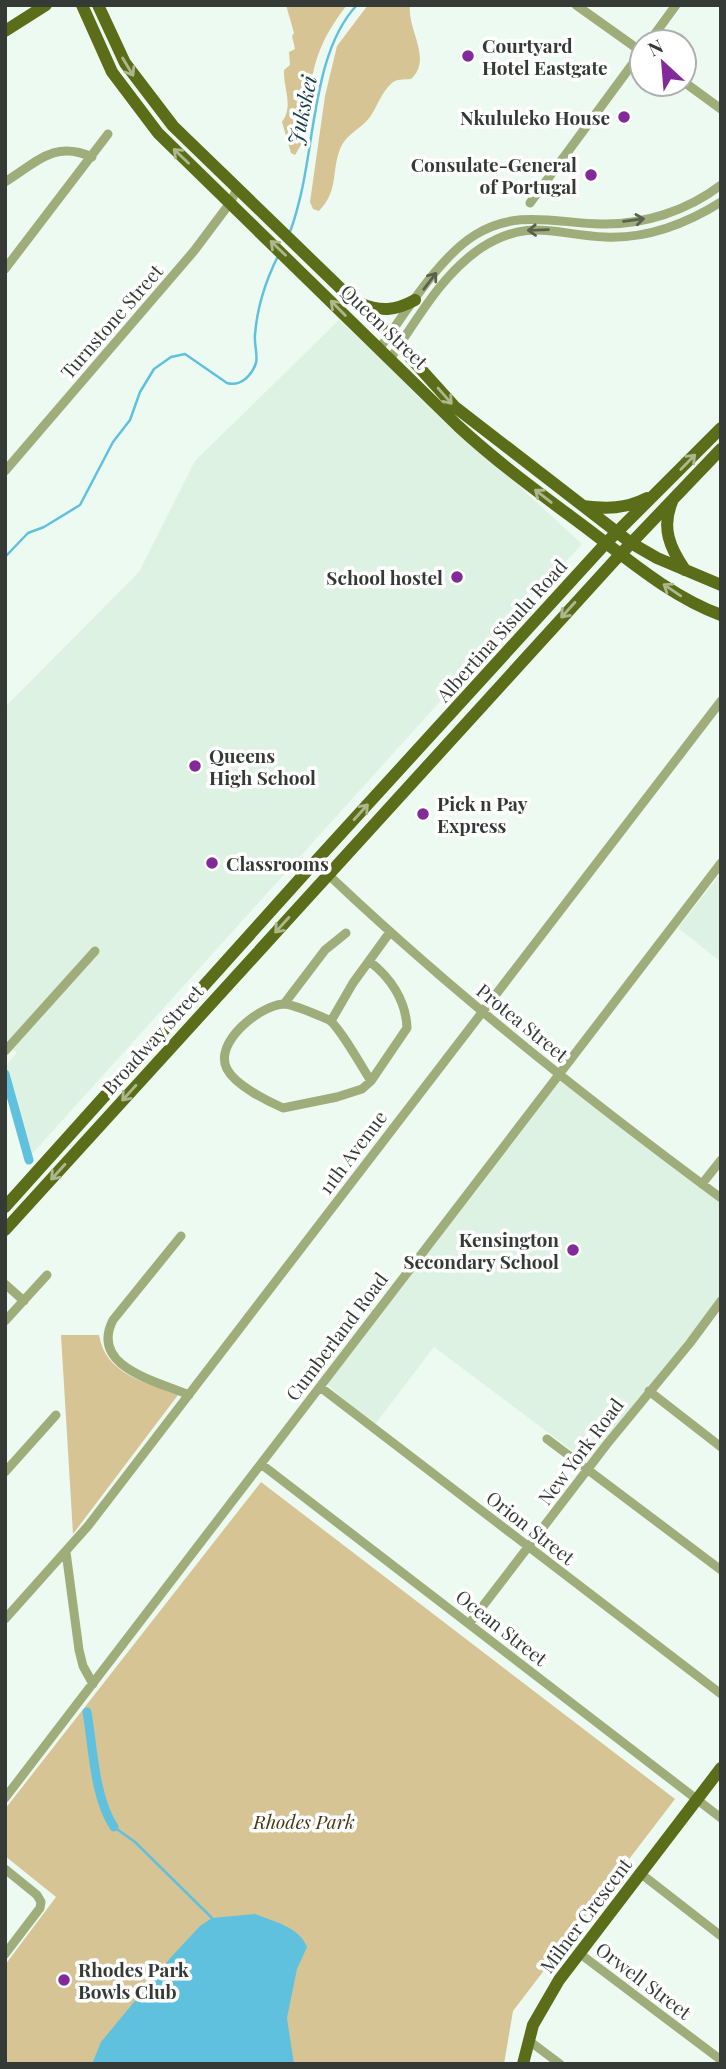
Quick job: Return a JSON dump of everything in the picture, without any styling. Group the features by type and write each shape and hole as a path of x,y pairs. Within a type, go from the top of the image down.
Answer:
{"main road":[{"path":"5,31 46,5"},
{"name":"Queen Street","path":"82,5 102,53 134,103 166,141 479,445 620,554 686,599 721,615"},
{"name":"Queen Street","path":"98,5 119,52 134,77 173,126 389,335 461,412 631,543 657,558 721,585"},
{"path":"352,300 374,309 388,310 399,309 415,300"},
{"name":"Albertina Sisulu Road","path":"315,862 606,543 721,428"},
{"name":"Albertina Sisulu Road","path":"328,874 620,554 721,449"},
{"path":"583,506 607,509 625,507 658,492"},
{"path":"675,496 669,510 666,531 671,548 686,571"},
{"name":"Broadway Street","path":"5,1208 315,862"},
{"name":"Broadway Street","path":"5,1230 328,874"},
{"name":"Milner Crescent","path":"523,2064 528,2040 540,2009 579,1953 721,1768"}],"street":[{"path":"576,5 628,41"},
{"path":"659,28 676,5"},
{"path":"530,203 628,70"},
{"path":"698,92 721,109"},
{"path":"5,270 108,134"},
{"path":"5,182 58,150 70,149 92,157"},
{"path":"379,349 453,253 477,234 502,223 533,218 600,224 633,221 680,209 721,185"},
{"name":"Turnstone Street","path":"5,471 194,251 230,204 237,189"},
{"path":"390,359 424,307 456,270 482,248 499,239 534,229 603,237 650,233 684,222 721,202"},
{"name":"11th Avenue","path":"5,1619 66,1552 189,1395 721,701"},
{"name":"Protea Street","path":"315,862 481,1012 721,1198"},
{"name":"Cumberland Road","path":"5,1798 721,863"},
{"path":"331,1021 390,932"},
{"path":"346,933 325,950 284,1004 250,1018 235,1036 223,1058 225,1067 234,1080 283,1108 337,1097 362,1089 371,1082 405,1032 407,1024 392,982 369,961"},
{"path":"5,1051 95,951"},
{"path":"284,1004 331,1021 371,1082"},
{"path":"702,1184 721,1160"},
{"path":"181,1236 113,1320 107,1337 112,1356 122,1365 189,1395"},
{"path":"5,1321 47,1275"},
{"path":"5,1284 24,1301"},
{"name":"New York Road","path":"469,1623 721,1301"},
{"path":"711,1315 721,1322"},
{"name":"Orion Street","path":"320,1387 721,1694"},
{"path":"649,1391 721,1447"},
{"path":"5,1472 57,1415"},
{"path":"547,1439 721,1570"},
{"name":"Ocean Street","path":"261,1464 721,1818"},
{"path":"66,1552 79,1650 83,1666 93,1684"},
{"path":"5,1869 37,1895 41,1902 40,1909 5,1954"},
{"path":"640,1873 721,1936"},
{"name":"Orwell Street","path":"579,1953 721,2060"},
{"path":"528,2040 559,2064"}],"shaded area":[{"name":"Queens High School","path":"339,320 582,544 32,1154 6,1065 17,1053 5,1043 5,707 139,572 195,461"},
{"path":"721,873 721,962 678,928"},
{"name":"Kensington Secondary School","path":"560,1072 721,1197 721,1304 594,1467 434,1347 373,1427 326,1383"}],"green space":[{"path":"286,5 347,5 328,33 319,53 311,86 306,131 295,155 291,153 282,122 288,103 284,70 290,65 289,52 295,49 292,36 294,33"},
{"path":"368,5 410,5 420,63 411,79 396,81 388,88 370,117 343,144 337,158 332,188 319,211 313,209 310,202 325,96 337,46"},
{"path":"61,1335 99,1335 103,1348 118,1368 128,1375 178,1395 73,1534"},
{"name":"Rhodes Park","path":"261,1482 675,1799 513,2011 504,2064 5,2064 5,1965 56,1897 5,1856 5,1809"}],"water":[{"path":"255,1914 292,1930 307,1947 297,1969 287,2018 294,2064 92,2064 101,2042 200,1926 212,1918"}],"waterway":[{"name":"Jukskei","path":"289,234 305,175 324,70 343,24 357,5"},
{"path":"5,557 28,533 44,527 80,505 113,442 130,420 140,392 154,369 171,357 185,354 227,383 241,382 249,376 257,357 255,335 260,304 278,256"},
{"path":"5,1074 29,1160"},
{"path":"87,1712 98,1786 107,1815 114,1827"},
{"path":"114,1827 135,1842 212,1918"}],"place":[{"name":"Courtyard Hotel Eastgate","path":"468,56"},
{"name":"Nkululeko House","path":"624,117"},
{"name":"Consulate-General of Portugal","path":"591,175"},
{"name":"School hostel","path":"457,577"},
{"name":"Queens High School","path":"195,766"},
{"name":"Pick n Pay Express","path":"423,814"},
{"name":"Classrooms","path":"212,863"},
{"name":"Kensington Secondary School","path":"573,1250"},
{"name":"Rhodes Park Bowls Club","path":"64,1980"}]}
